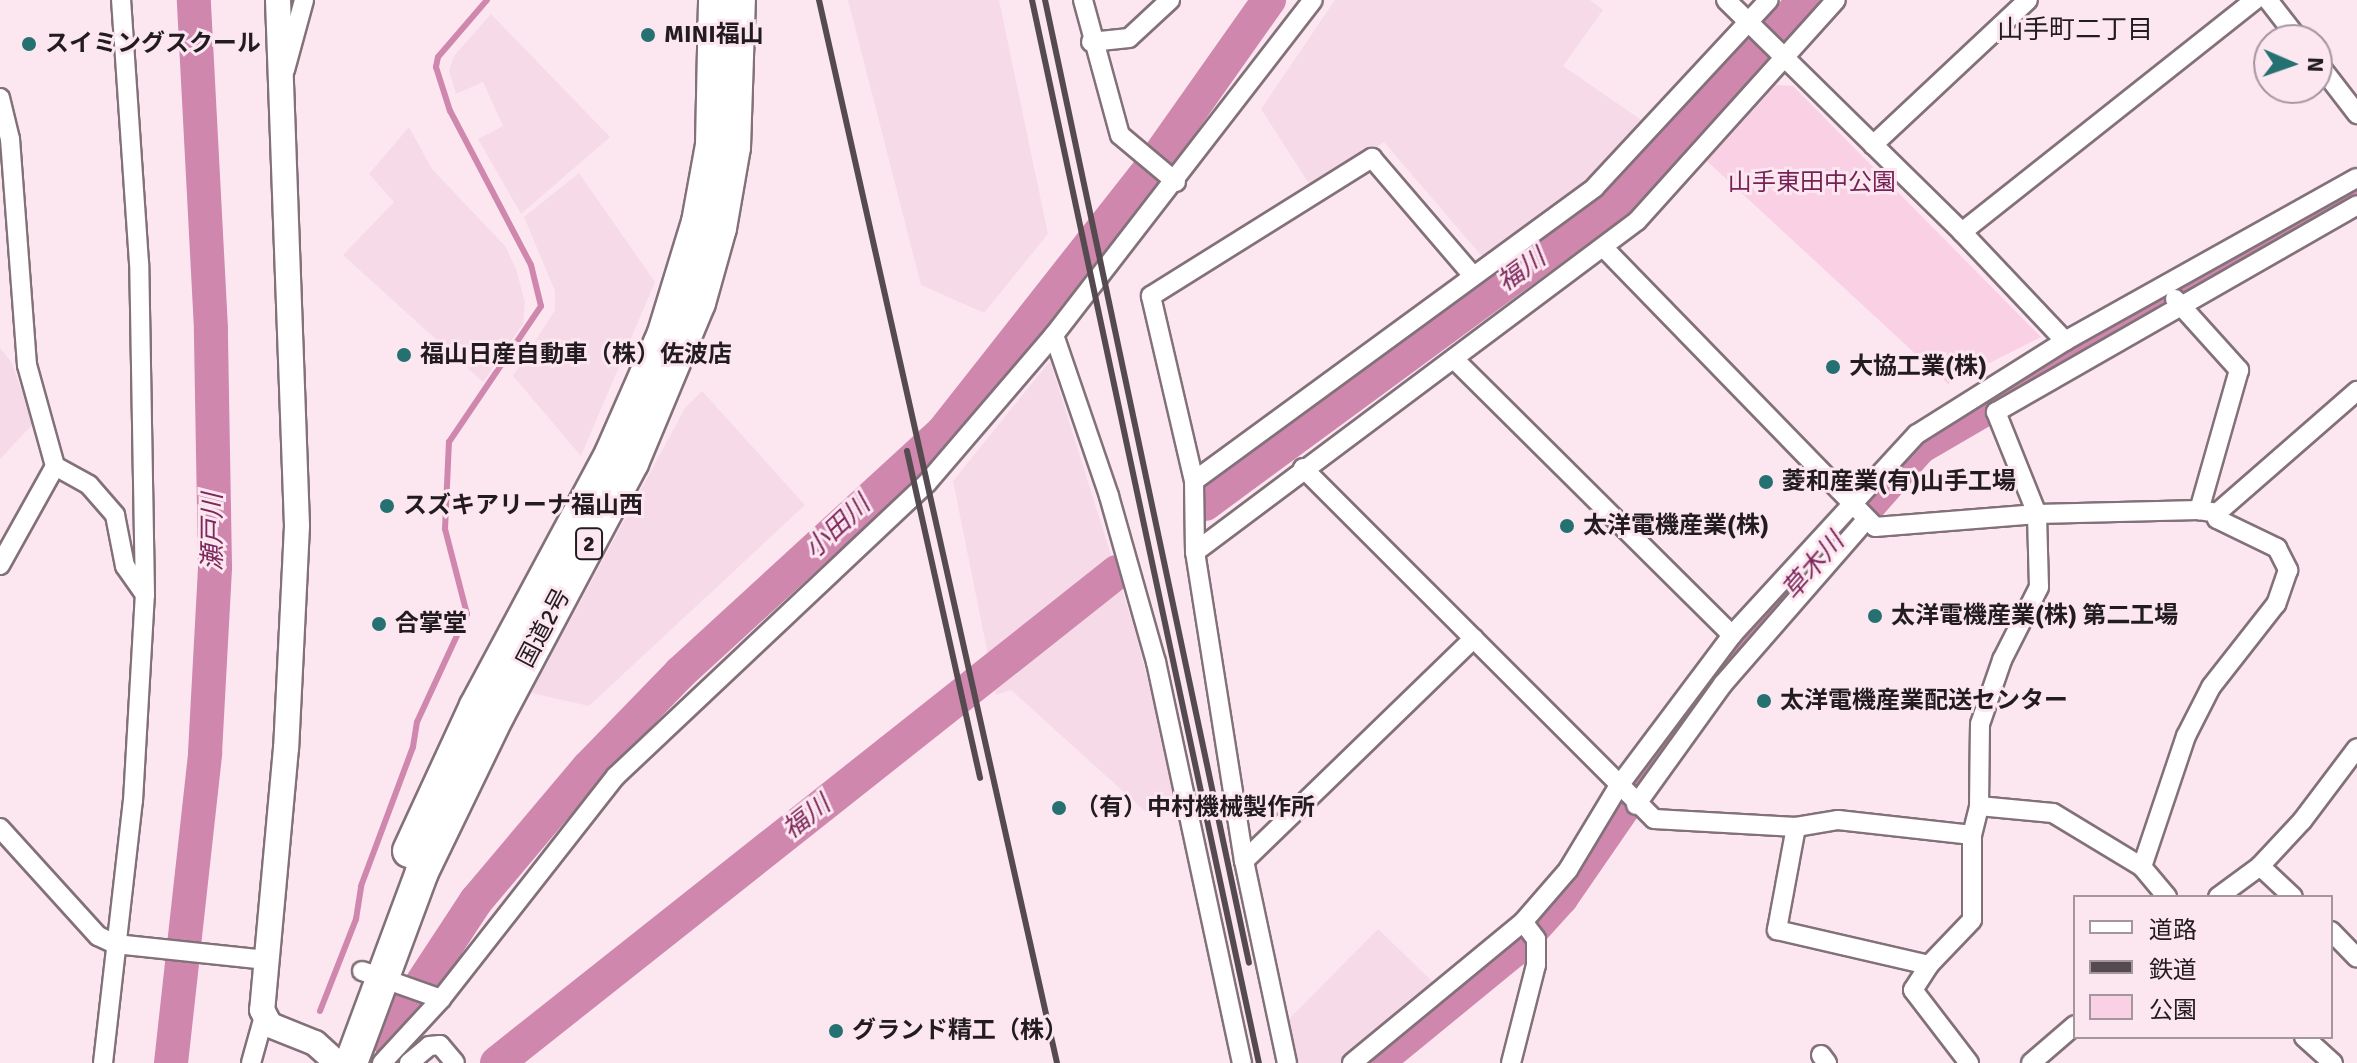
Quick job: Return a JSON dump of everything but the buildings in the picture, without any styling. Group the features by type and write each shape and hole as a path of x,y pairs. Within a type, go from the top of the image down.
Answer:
{"highway":[{"name":"国道2号","path":"383,979 441,777 611,454 660,345 692,246 710,158 715,0"},
{"name":"国道2号","path":"337,1061 383,979 463,785 645,437 699,303 720,228 734,147 739,0"}],"street":[{"path":"103,1063 133,801 145,595 139,263 121,0"},
{"path":"251,1063 264,1016 258,959 286,748 297,526 278,0"},
{"path":"281,80 304,0"},
{"path":"1083,0 1091,42 1120,135 1137,153 1173,180"},
{"path":"1145,0 1150,21"},
{"path":"1091,42 1129,38 1170,0"},
{"path":"382,1063 616,776 739,655 917,493 1054,335 1313,0"},
{"path":"1726,0 1962,232 2065,341"},
{"path":"1194,481 1595,187 1752,24 1769,0"},
{"path":"1195,552 1303,468 1637,221 1782,54 1836,0"},
{"path":"1873,145 2028,0"},
{"path":"1962,232 2255,0"},
{"path":"2268,0 2287,24"},
{"path":"2333,83 2357,114"},
{"path":"0,98 10,139 27,365 55,466 0,565"},
{"path":"1287,1063 1244,861 1195,552 1194,481 1151,296 1372,158 1473,276"},
{"path":"1352,1063 1528,928 1568,870 1723,684 1917,434 1991,402 2172,296 2357,178"},
{"path":"1991,402 2065,341 2172,296 2357,205"},
{"path":"1604,248 1875,527 2037,514 2208,512 2357,391"},
{"path":"2172,296 2239,370 2208,512"},
{"path":"1054,335 1109,496 1156,662 1242,1063"},
{"path":"1454,359 1732,635"},
{"path":"1969,1063 1913,990 1929,965 1972,920 1972,835 1979,806 1980,724 2002,660 2039,587 2037,514 1991,402"},
{"path":"55,466 89,485 115,515 125,566 145,595"},
{"path":"1303,468 1474,638 1627,797 1654,819 1796,827 1838,820 1972,835"},
{"path":"1627,797 1732,635 1860,511"},
{"path":"2142,867 2186,736 2211,687 2276,604 2288,570 2277,548 2208,512"},
{"path":"1244,861 1474,638"},
{"path":"2221,895 2260,866 2302,821 2357,748"},
{"path":"1979,806 2053,813 2142,867 2165,895"},
{"path":"1796,827 1777,930 1929,965"},
{"path":"0,828 98,936 119,944 258,959"},
{"path":"2260,866 2291,895"},
{"path":"1511,1063 1536,965 1528,928"},
{"path":"2333,933 2357,958"},
{"path":"383,979 437,997"},
{"path":"264,1016 270,1025 315,1043 337,1061"},
{"path":"2031,1063 2073,1027"},
{"path":"2306,1039 2333,1063"},
{"path":"409,1063 429,1046 440,1045 455,1063"}],"shaded area":[{"path":"848,0 999,0 1048,234 984,313 921,285"},
{"path":"1335,0 1590,0 1603,10 1563,66 1650,126 1591,183 1485,260 1384,142 1313,190 1261,109"},
{"path":"491,14 610,137 521,214 478,139 503,126 483,82 456,94 449,71 454,56"},
{"path":"409,127 432,169 505,246 516,269 525,302 523,324 483,382 343,255 394,202 369,174"},
{"path":"579,173 655,282 581,456 513,376 555,310 555,291 524,217"},
{"path":"0,348 12,363 33,424 0,459"},
{"path":"1050,361 1134,628 1178,793 1147,813 1011,690 996,695 953,481"},
{"path":"702,391 805,505 589,706 531,693 685,408"},
{"path":"1378,929 1437,986 1343,1063 1296,1063 1288,1020"}],"green space":[{"name":"山手東田中公園","path":"1776,85 1793,86 2041,337 1948,384 1707,161"}],"waterway":[{"name":"瀬戸川","path":"171,1063 205,753 215,567 211,329 194,0"},
{"path":"320,1011 356,919 361,886 413,747 417,722 467,614 445,529 449,442 541,306 531,265 450,111 436,67 438,57 487,0"},
{"name":"小田川","path":"386,1038 476,901 588,768 680,673 943,432 1144,177 1269,0"},
{"name":"福川","path":"1205,504 1620,199 1805,0"},
{"name":"草木川","path":"1376,1063 1513,951 1561,898 1696,702 1920,447 2357,192"},
{"name":"福川","path":"497,1063 1117,572"}],"railway":[{"path":"819,0 1057,1063"},
{"path":"1032,0 1259,1063"},
{"path":"1045,0 1249,963"},
{"path":"907,451 980,778"}],"place":[{"name":"MINI福山","path":"648,35"},
{"name":"スイミングスクール","path":"29,44"},
{"name":"福山日産自動車（株）佐波店","path":"404,355"},
{"name":"大協工業(株)","path":"1833,367"},
{"name":"菱和産業(有)山手工場","path":"1766,482"},
{"name":"スズキアリーナ福山西","path":"387,506"},
{"name":"太洋電機産業(株)","path":"1567,526"},
{"name":"太洋電機産業(株) 第二工場","path":"1875,616"},
{"name":"合掌堂","path":"379,624"},
{"name":"太洋電機産業配送センター","path":"1764,701"},
{"name":"（有）中村機械製作所","path":"1059,808"},
{"name":"グランド精工（株）","path":"836,1031"}],"district":[{"name":"山手町二丁目","path":"2075,31"}]}
